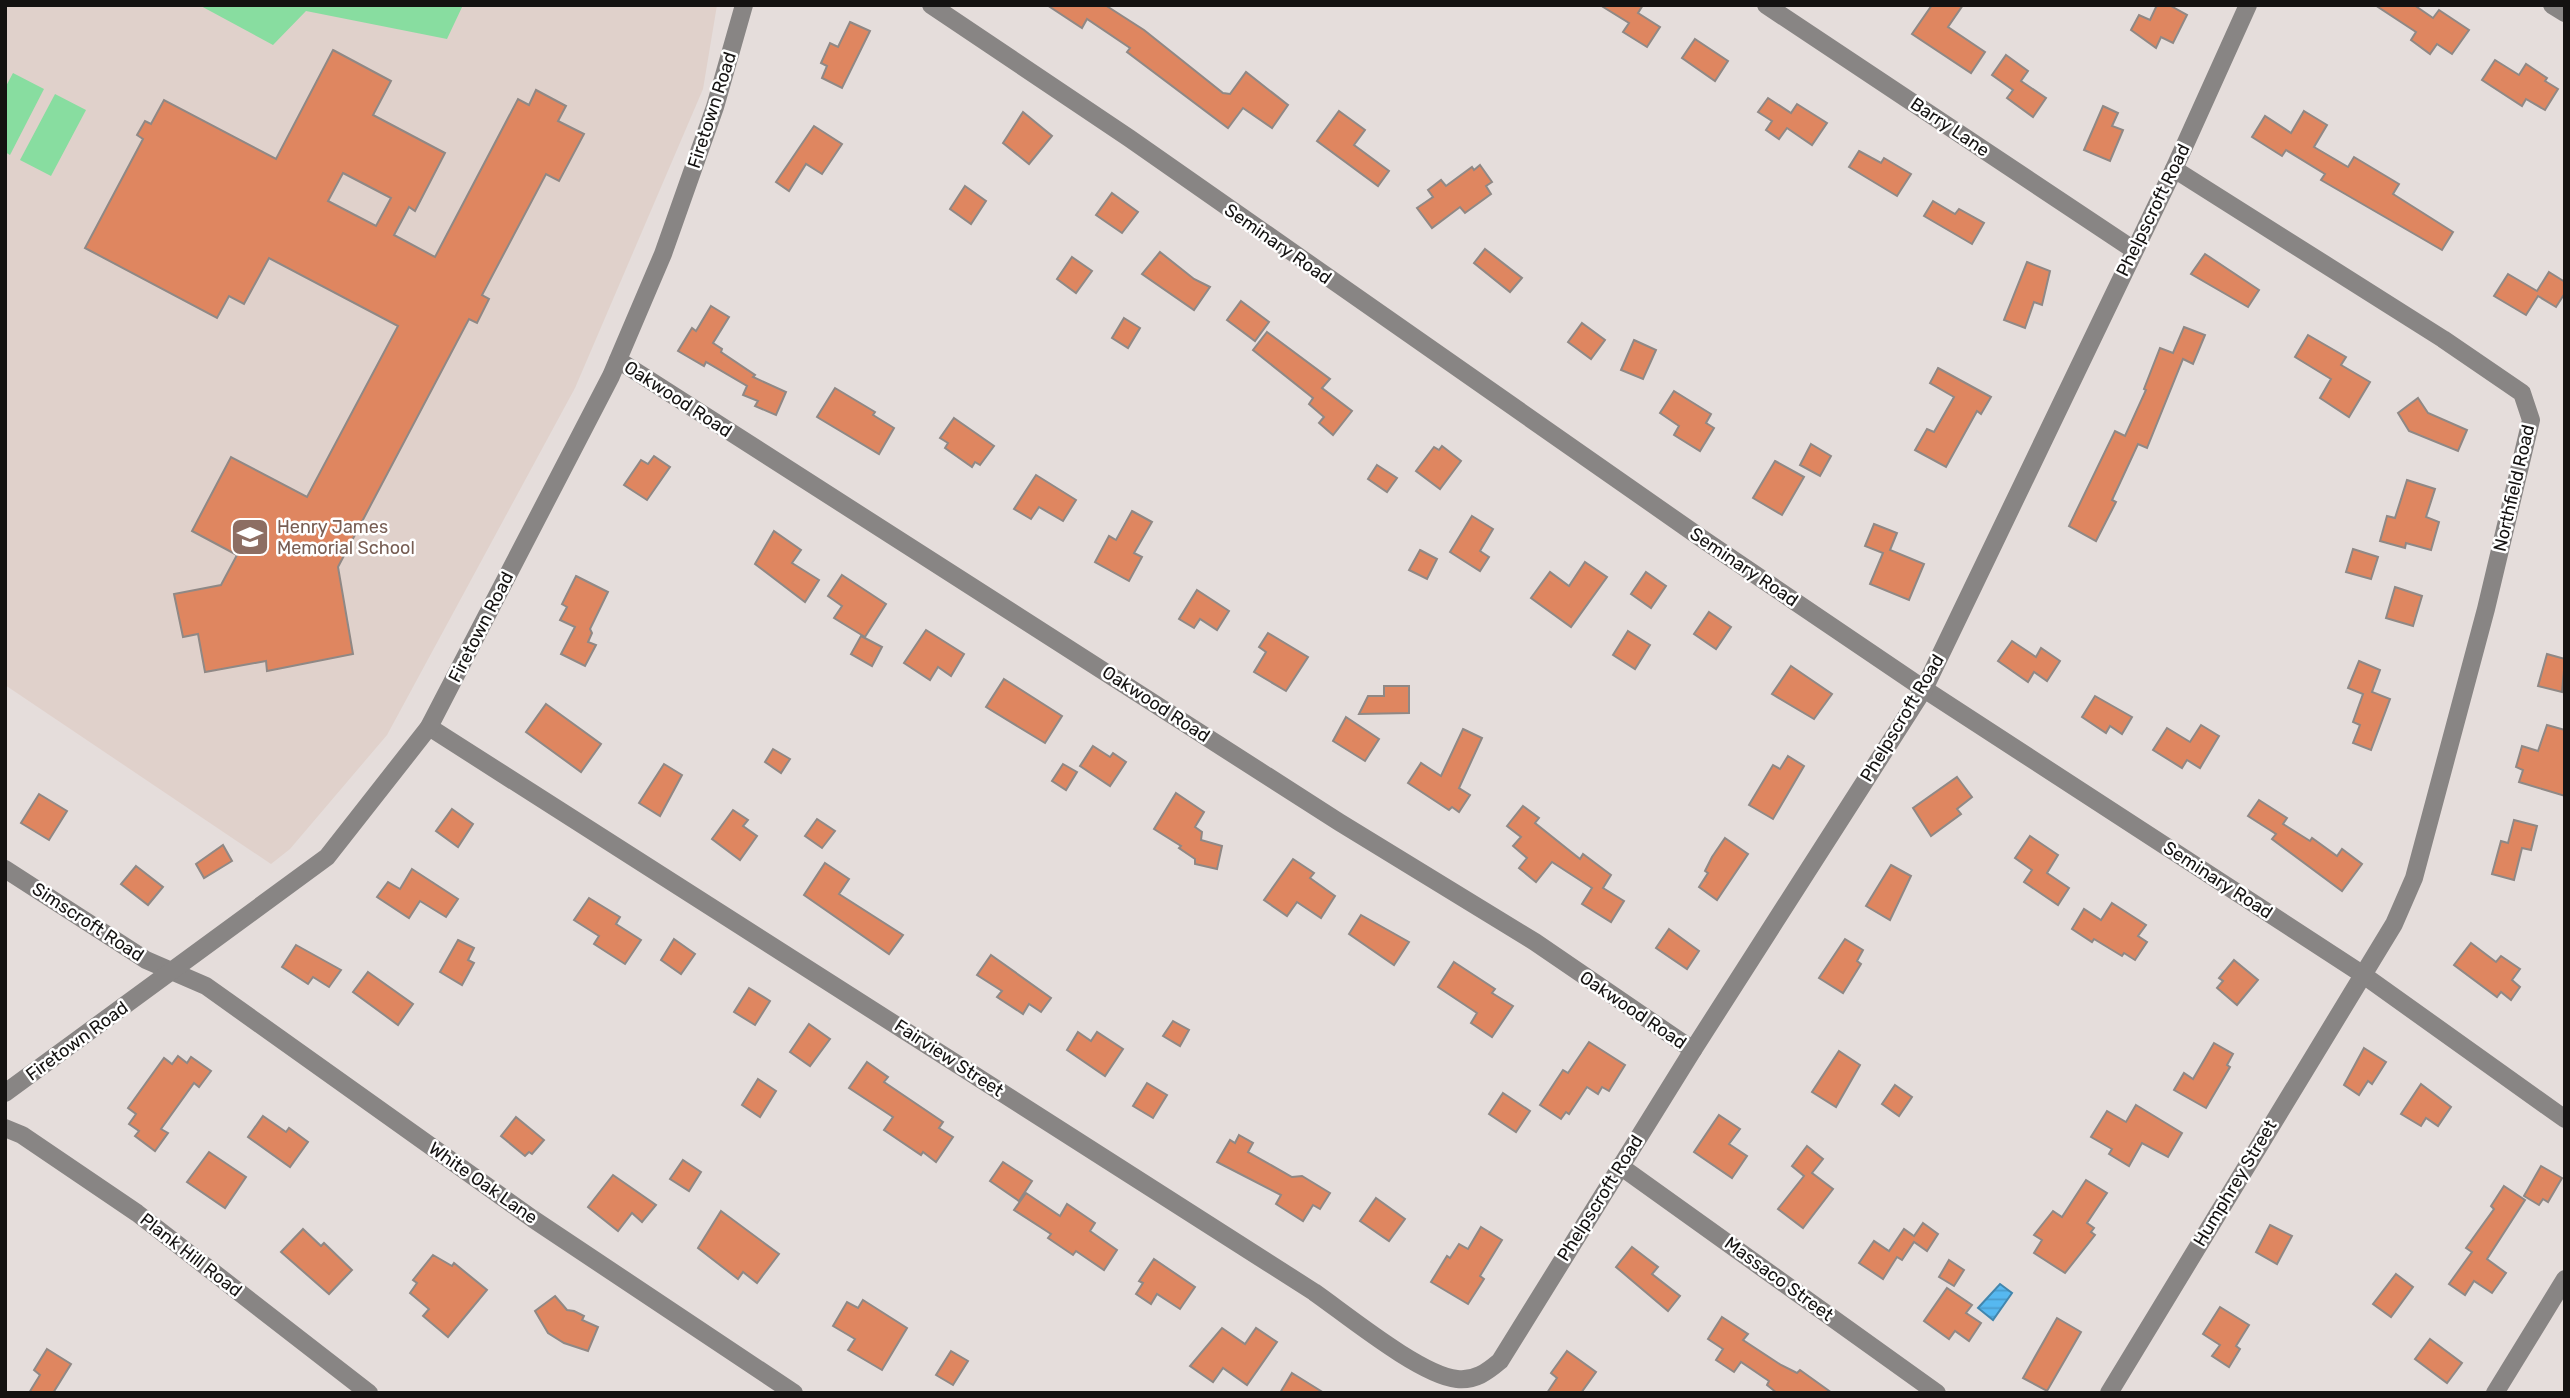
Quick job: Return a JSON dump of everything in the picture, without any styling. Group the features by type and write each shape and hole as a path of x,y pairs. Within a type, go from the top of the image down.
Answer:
{"street":[{"name":"Firetown Road","path":"5,1093 327,857 429,727 618,360 663,254 716,107 744,5"},
{"name":"Seminary Road","path":"931,5 1129,138 1693,533 1924,689 2362,974 2565,1119"},
{"name":"Barry Lane","path":"1766,5 2134,250"},
{"name":"Phelpscroft Road","path":"1471,1379 1487,1373 1500,1361 1693,1050 1924,689 2174,169 2248,5"},
{"path":"2552,5 2565,13"},
{"name":"Northfield Road","path":"2174,169 2443,339 2522,393 2531,419 2486,609 2414,878 2394,924 2362,974"},
{"name":"Oakwood Road","path":"618,360 1339,822 1535,942 1693,1050"},
{"name":"Fairview Street","path":"429,727 1314,1292 1399,1351 1444,1377 1471,1379"},
{"name":"Simscroft Road","path":"5,869 146,960 173,972"},
{"name":"White Oak Lane","path":"173,972 206,986 533,1219 794,1393"},
{"name":"Humphrey Street","path":"2109,1393 2362,974"},
{"name":"Plank Hill Road","path":"5,1128 22,1135 137,1213 369,1393"},
{"name":"Massaco Street","path":"1620,1166 1937,1393"},
{"path":"2495,1393 2565,1279"}],"shaded area":[{"name":"Henry James Memorial School","path":"5,5 717,5 703,89 575,388 387,735 290,849 271,864 5,685"}],"green space":[{"path":"199,5 463,5 447,39 306,11 273,45"},
{"path":"13,73 44,89 10,155 5,152 5,88"},
{"path":"55,94 86,110 51,176 20,160"}],"water":[{"path":"2000,1284 2012,1293 1993,1320 1978,1308"}],"building":[{"path":"1047,5 1105,5 1144,30 1223,93 1230,94 1246,72 1288,105 1272,128 1243,108 1228,128 1127,52 1130,48 1087,19 1082,28"},
{"path":"1600,5 1643,5 1638,13 1660,27 1647,47 1623,32 1629,23"},
{"path":"1932,5 1963,5 1948,27 1985,52 1971,73 1912,34"},
{"path":"2157,5 2169,5 2187,15 2173,43 2161,37 2156,48 2131,30 2139,15 2150,20"},
{"path":"2375,5 2414,5 2433,18 2439,10 2469,30 2452,54 2437,44 2430,54 2411,40 2416,32"},
{"path":"850,22 870,31 842,88 822,78 827,66 821,63 830,43 838,47"},
{"path":"1695,39 1728,61 1715,81 1682,58"},
{"path":"333,50 391,81 373,115 445,153 415,211 409,207 394,235 435,257 518,99 529,105 536,90 566,106 558,121 584,134 559,181 546,174 482,295 489,299 477,323 469,319 338,567 353,654 267,671 266,661 205,672 198,634 183,637 174,594 221,585 237,555 192,531 231,457 307,497 398,326 269,258 244,304 229,296 217,318 85,248 143,139 137,135 145,121 151,124 164,100 276,159","holes":["343,173 391,198 376,226 328,201"]},
{"path":"2006,55 2028,71 2021,81 2046,98 2033,117 2007,98 2013,90 1992,75"},
{"path":"2495,60 2519,75 2526,64 2558,89 2545,110 2526,99 2522,106 2482,80"},
{"path":"1768,98 1791,113 1797,104 1827,123 1812,145 1787,128 1779,139 1766,130 1772,121 1758,112"},
{"path":"2103,106 2118,113 2112,126 2123,130 2110,161 2084,150"},
{"path":"1339,111 1365,130 1354,145 1389,171 1378,186 1317,141"},
{"path":"2304,111 2327,125 2314,147 2348,167 2354,157 2399,184 2393,194 2453,232 2442,250 2321,180 2325,174 2286,150 2282,156 2252,137 2265,116 2291,133"},
{"path":"1023,112 1052,136 1029,164 1003,143"},
{"path":"814,126 842,144 822,174 806,164 789,191 776,182"},
{"path":"1859,151 1881,163 1884,158 1911,174 1897,196 1849,167"},
{"path":"1480,165 1492,182 1486,186 1491,194 1465,213 1460,207 1432,228 1417,208 1433,197 1428,190 1441,180 1446,186 1472,167 1474,170"},
{"path":"965,186 986,201 971,224 950,209"},
{"path":"1112,193 1138,212 1122,233 1096,215"},
{"path":"1933,201 1955,214 1959,209 1984,223 1972,244 1924,216"},
{"path":"1485,249 1522,278 1510,292 1474,263"},
{"path":"1160,252 1194,279 1210,287 1194,310 1142,274"},
{"path":"2205,254 2259,290 2248,307 2191,274"},
{"path":"1072,257 1092,271 1076,293 1057,279"},
{"path":"2027,262 2050,271 2042,305 2034,302 2025,328 2004,320"},
{"path":"2549,272 2565,282 2565,293 2556,307 2538,296 2526,315 2494,296 2508,274 2537,291"},
{"path":"1241,301 1269,322 1255,341 1227,320"},
{"path":"711,306 729,317 713,343 722,349 721,352 755,375 753,377 786,392 776,415 755,406 758,401 743,395 747,386 706,362 704,366 678,351 692,328 696,331"},
{"path":"1124,318 1140,328 1128,348 1112,338"},
{"path":"1582,323 1605,340 1591,359 1568,342"},
{"path":"2184,327 2205,335 2193,364 2183,359 2147,448 2138,444 2112,500 2116,502 2096,541 2069,526 2115,431 2125,436 2146,390 2144,389 2160,348 2173,353"},
{"path":"1267,332 1330,379 1322,388 1352,411 1333,435 1319,423 1324,417 1309,404 1313,398 1253,350"},
{"path":"2308,335 2346,357 2341,365 2370,382 2349,417 2320,398 2331,379 2295,357"},
{"path":"1634,340 1656,350 1643,379 1621,370"},
{"path":"1938,368 1991,397 1981,414 1977,411 1946,467 1915,450 1927,429 1934,432 1954,397 1930,383"},
{"path":"835,388 875,412 873,415 894,428 879,454 817,417"},
{"path":"1674,391 1711,414 1706,423 1714,428 1700,451 1674,435 1679,426 1660,413"},
{"path":"2418,398 2428,413 2467,430 2458,451 2409,431 2398,413"},
{"path":"954,418 994,446 980,465 975,462 972,467 945,448 948,443 940,438"},
{"path":"1811,444 1831,456 1820,476 1800,465"},
{"path":"1442,446 1461,461 1440,489 1416,471 1434,447 1439,450"},
{"path":"654,456 670,467 647,500 624,485 641,460 648,464"},
{"path":"1775,461 1804,477 1782,515 1753,498"},
{"path":"1377,465 1397,478 1387,492 1368,479"},
{"path":"1036,475 1076,500 1063,521 1039,507 1031,519 1014,509"},
{"path":"2407,480 2435,489 2426,517 2439,522 2431,550 2406,543 2405,548 2380,541 2387,516 2395,518"},
{"path":"1132,511 1152,522 1134,553 1142,557 1129,581 1095,562 1109,536 1116,540"},
{"path":"1472,516 1493,529 1480,551 1489,557 1480,571 1450,552"},
{"path":"1874,524 1897,533 1890,550 1924,564 1909,600 1870,584 1883,553 1865,546"},
{"path":"774,531 801,550 792,563 819,580 805,602 755,564"},
{"path":"2353,549 2378,557 2371,579 2346,572"},
{"path":"1420,550 1437,559 1427,579 1409,570"},
{"path":"1585,562 1607,577 1571,627 1531,598 1550,572 1569,586"},
{"path":"1646,572 1666,586 1651,608 1631,594"},
{"path":"842,575 886,604 865,637 834,618 842,606 828,596"},
{"path":"576,576 608,592 590,629 592,633 588,642 596,645 585,666 561,654 575,627 560,620 567,607 562,604"},
{"path":"2395,587 2422,596 2413,626 2386,618"},
{"path":"1197,590 1229,611 1217,630 1200,619 1194,628 1179,619"},
{"path":"1709,612 1731,627 1716,649 1694,634"},
{"path":"926,630 964,654 951,676 938,667 930,680 904,663"},
{"path":"1628,631 1650,645 1635,669 1613,655"},
{"path":"1268,633 1308,657 1286,691 1254,672 1266,652 1259,647"},
{"path":"861,636 882,647 872,666 851,654"},
{"path":"2012,641 2036,657 2041,648 2060,661 2047,681 2034,672 2028,682 1998,661"},
{"path":"2547,654 2565,659 2562,692 2538,686"},
{"path":"2359,661 2380,670 2372,692 2390,699 2371,750 2353,743 2360,725 2353,722 2363,694 2348,688"},
{"path":"1791,666 1832,694 1814,719 1772,694"},
{"path":"1004,679 1062,716 1045,743 986,707"},
{"path":"1384,686 1409,686 1409,713 1359,714 1368,696 1384,696"},
{"path":"2095,696 2132,717 2122,734 2110,726 2106,733 2082,717"},
{"path":"546,704 601,744 581,772 526,732"},
{"path":"1346,717 1379,739 1365,761 1333,741"},
{"path":"2201,725 2219,736 2200,768 2187,760 2182,768 2153,750 2167,728 2190,742"},
{"path":"2547,725 2565,730 2565,796 2519,782 2523,770 2516,767 2522,746 2538,751"},
{"path":"1463,729 1482,738 1459,788 1470,795 1459,812 1452,807 1449,810 1408,783 1421,763 1441,776"},
{"path":"1093,746 1110,757 1113,753 1126,762 1110,786 1080,766"},
{"path":"773,749 790,759 781,773 765,762"},
{"path":"1788,756 1804,766 1773,819 1749,805 1773,765 1780,769"},
{"path":"664,764 682,775 660,816 639,803"},
{"path":"1063,764 1077,772 1066,790 1052,781"},
{"path":"1957,777 1972,797 1957,809 1961,814 1931,836 1913,808"},
{"path":"1176,793 1204,812 1195,827 1202,832 1201,840 1222,846 1217,869 1195,864 1195,859 1179,848 1181,846 1154,829"},
{"path":"39,794 67,811 49,840 21,823"},
{"path":"2259,800 2287,818 2283,824 2310,841 2312,838 2337,856 2342,849 2362,864 2342,891 2272,839 2276,834 2248,816"},
{"path":"1523,806 1539,818 1535,823 1580,859 1583,854 1611,875 1603,888 1624,901 1611,922 1582,904 1592,888 1552,862 1536,882 1519,868 1527,858 1513,846 1521,837 1507,826"},
{"path":"452,809 473,824 458,847 436,831"},
{"path":"733,810 748,820 743,826 757,836 740,860 712,839"},
{"path":"817,819 835,831 822,848 805,836"},
{"path":"2514,820 2537,826 2531,850 2522,848 2514,880 2492,874 2501,841 2508,843"},
{"path":"2030,836 2058,855 2047,873 2069,888 2058,905 2024,882 2032,870 2015,858"},
{"path":"1725,838 1748,854 1717,900 1699,887 1708,873 1705,871 1712,857"},
{"path":"223,845 232,861 204,878 196,864"},
{"path":"1293,859 1314,873 1310,878 1335,896 1321,918 1297,902 1287,916 1264,900"},
{"path":"825,863 849,879 839,894 903,935 889,954 804,895"},
{"path":"1891,865 1911,876 1890,920 1866,906"},
{"path":"136,866 163,887 148,905 121,884"},
{"path":"412,869 458,899 446,917 420,901 409,918 377,897 388,882 400,889"},
{"path":"589,898 620,917 616,924 641,940 625,964 594,944 599,936 574,920"},
{"path":"2112,903 2146,925 2138,936 2147,942 2135,960 2124,953 2122,956 2094,939 2092,942 2072,929 2084,909 2101,920"},
{"path":"1361,915 1409,942 1394,965 1349,934"},
{"path":"1669,929 1699,951 1687,969 1656,948"},
{"path":"674,939 695,954 681,974 661,960"},
{"path":"1845,939 1863,950 1857,961 1861,964 1843,993 1819,978"},
{"path":"458,940 474,948 468,960 474,963 462,985 440,972"},
{"path":"2471,943 2496,962 2501,956 2520,969 2512,980 2520,987 2511,1000 2501,992 2497,997 2454,965"},
{"path":"296,945 341,970 329,987 313,977 308,984 282,967"},
{"path":"991,955 1051,998 1041,1012 1029,1004 1023,1014 997,997 1002,991 977,975"},
{"path":"2234,960 2258,980 2237,1005 2217,988 2223,981 2219,978"},
{"path":"1454,962 1495,989 1492,993 1513,1006 1492,1037 1471,1023 1477,1013 1438,987"},
{"path":"368,972 413,1004 398,1025 353,992"},
{"path":"749,988 770,1001 755,1025 734,1012"},
{"path":"1173,1021 1189,1030 1180,1046 1163,1036"},
{"path":"809,1024 830,1039 810,1066 790,1052"},
{"path":"1078,1032 1091,1041 1097,1032 1123,1049 1105,1076 1067,1050"},
{"path":"1589,1042 1625,1065 1609,1091 1602,1087 1598,1094 1587,1087 1569,1114 1566,1112 1561,1119 1540,1105 1563,1070 1568,1073"},
{"path":"2214,1043 2233,1054 2227,1065 2230,1067 2206,1108 2174,1090 2184,1073 2193,1079"},
{"path":"2364,1048 2386,1062 2372,1084 2368,1081 2359,1095 2344,1085"},
{"path":"1839,1051 1860,1065 1836,1107 1812,1092"},
{"path":"178,1056 187,1063 191,1057 211,1071 199,1087 194,1083 161,1129 168,1133 155,1151 135,1136 139,1131 129,1124 136,1114 128,1108 164,1058 172,1064"},
{"path":"867,1062 888,1077 884,1082 943,1122 939,1128 953,1137 936,1162 884,1130 893,1117 849,1088"},
{"path":"758,1079 776,1091 760,1117 742,1105"},
{"path":"1147,1083 1167,1095 1153,1118 1133,1106"},
{"path":"2421,1084 2451,1107 2438,1126 2426,1118 2421,1126 2401,1114"},
{"path":"1895,1085 1912,1097 1899,1116 1882,1104"},
{"path":"1503,1093 1530,1111 1516,1132 1489,1114"},
{"path":"2136,1105 2182,1133 2168,1157 2142,1143 2129,1166 2109,1154 2112,1149 2091,1137 2107,1111 2126,1122"},
{"path":"1719,1115 1740,1129 1729,1144 1747,1156 1732,1178 1694,1152"},
{"path":"263,1116 286,1132 289,1128 308,1142 290,1167 248,1137"},
{"path":"516,1117 544,1140 532,1154 529,1152 525,1156 501,1136"},
{"path":"1239,1135 1253,1143 1248,1152 1292,1177 1302,1176 1330,1193 1320,1209 1313,1205 1303,1221 1276,1204 1281,1195 1217,1162 1230,1140 1235,1143"},
{"path":"1807,1146 1823,1159 1812,1173 1833,1189 1803,1228 1778,1209 1804,1176 1792,1166"},
{"path":"209,1152 246,1177 225,1208 187,1182"},
{"path":"683,1160 701,1172 689,1191 670,1179"},
{"path":"1003,1162 1032,1181 1019,1201 990,1181"},
{"path":"2541,1166 2562,1178 2548,1202 2543,1199 2539,1205 2524,1196"},
{"path":"613,1175 656,1205 642,1222 632,1213 618,1231 588,1207"},
{"path":"2086,1180 2107,1193 2087,1223 2094,1228 2091,1232 2095,1235 2065,1273 2034,1253 2042,1240 2034,1235 2053,1211 2062,1217"},
{"path":"2504,1186 2525,1200 2487,1259 2506,1273 2492,1293 2474,1281 2465,1295 2449,1284 2472,1252 2466,1248 2494,1209 2491,1206"},
{"path":"1026,1193 1060,1216 1067,1204 1095,1223 1090,1231 1117,1250 1104,1270 1076,1251 1073,1255 1048,1238 1051,1234 1014,1210"},
{"path":"1376,1198 1405,1219 1389,1241 1360,1221"},
{"path":"721,1211 779,1254 757,1283 743,1272 738,1279 698,1248"},
{"path":"1923,1223 1938,1234 1927,1251 1914,1242 1902,1260 1897,1257 1883,1279 1859,1263 1874,1241 1889,1251 1904,1229 1914,1236"},
{"path":"2270,1225 2292,1236 2277,1264 2256,1252"},
{"path":"1481,1227 1502,1240 1480,1276 1484,1279 1468,1304 1431,1282 1447,1256 1450,1258 1459,1244 1468,1249"},
{"path":"303,1229 321,1246 324,1243 352,1270 329,1294 281,1252"},
{"path":"1632,1247 1658,1267 1652,1274 1680,1296 1668,1311 1616,1267"},
{"path":"433,1255 452,1266 454,1263 487,1290 448,1337 423,1316 429,1309 410,1293 417,1283 413,1280"},
{"path":"1154,1259 1195,1287 1180,1309 1157,1294 1151,1304 1136,1294 1143,1283 1139,1281"},
{"path":"1949,1260 1964,1270 1954,1286 1939,1277"},
{"path":"2396,1274 2413,1287 2391,1317 2373,1304"},
{"path":"1947,1288 1972,1305 1966,1313 1981,1323 1969,1341 1955,1331 1949,1339 1924,1321"},
{"path":"555,1296 567,1310 584,1316 582,1320 598,1327 588,1351 564,1343 548,1333 535,1311"},
{"path":"863,1300 907,1328 882,1370 848,1350 855,1339 833,1326 847,1302 858,1308"},
{"path":"2220,1307 2249,1325 2236,1346 2240,1349 2229,1367 2212,1356 2220,1345 2203,1334"},
{"path":"1722,1317 1748,1334 1743,1340 1781,1365 1797,1373 1800,1370 1832,1393 1777,1393 1767,1385 1769,1381 1741,1362 1734,1372 1716,1360 1723,1349 1708,1339"},
{"path":"2057,1318 2081,1332 2047,1391 2023,1378"},
{"path":"1222,1328 1245,1344 1256,1328 1277,1342 1247,1385 1223,1368 1213,1382 1190,1366"},
{"path":"2430,1339 2462,1363 2447,1383 2415,1359"},
{"path":"47,1349 71,1364 53,1393 29,1393 40,1375 34,1370"},
{"path":"951,1351 968,1361 953,1385 936,1375"},
{"path":"1567,1351 1596,1372 1581,1393 1547,1393 1557,1378 1551,1373"},
{"path":"1292,1373 1324,1393 1280,1393"}],"place":[{"name":"Henry James Memorial School","path":"250,537"}]}
